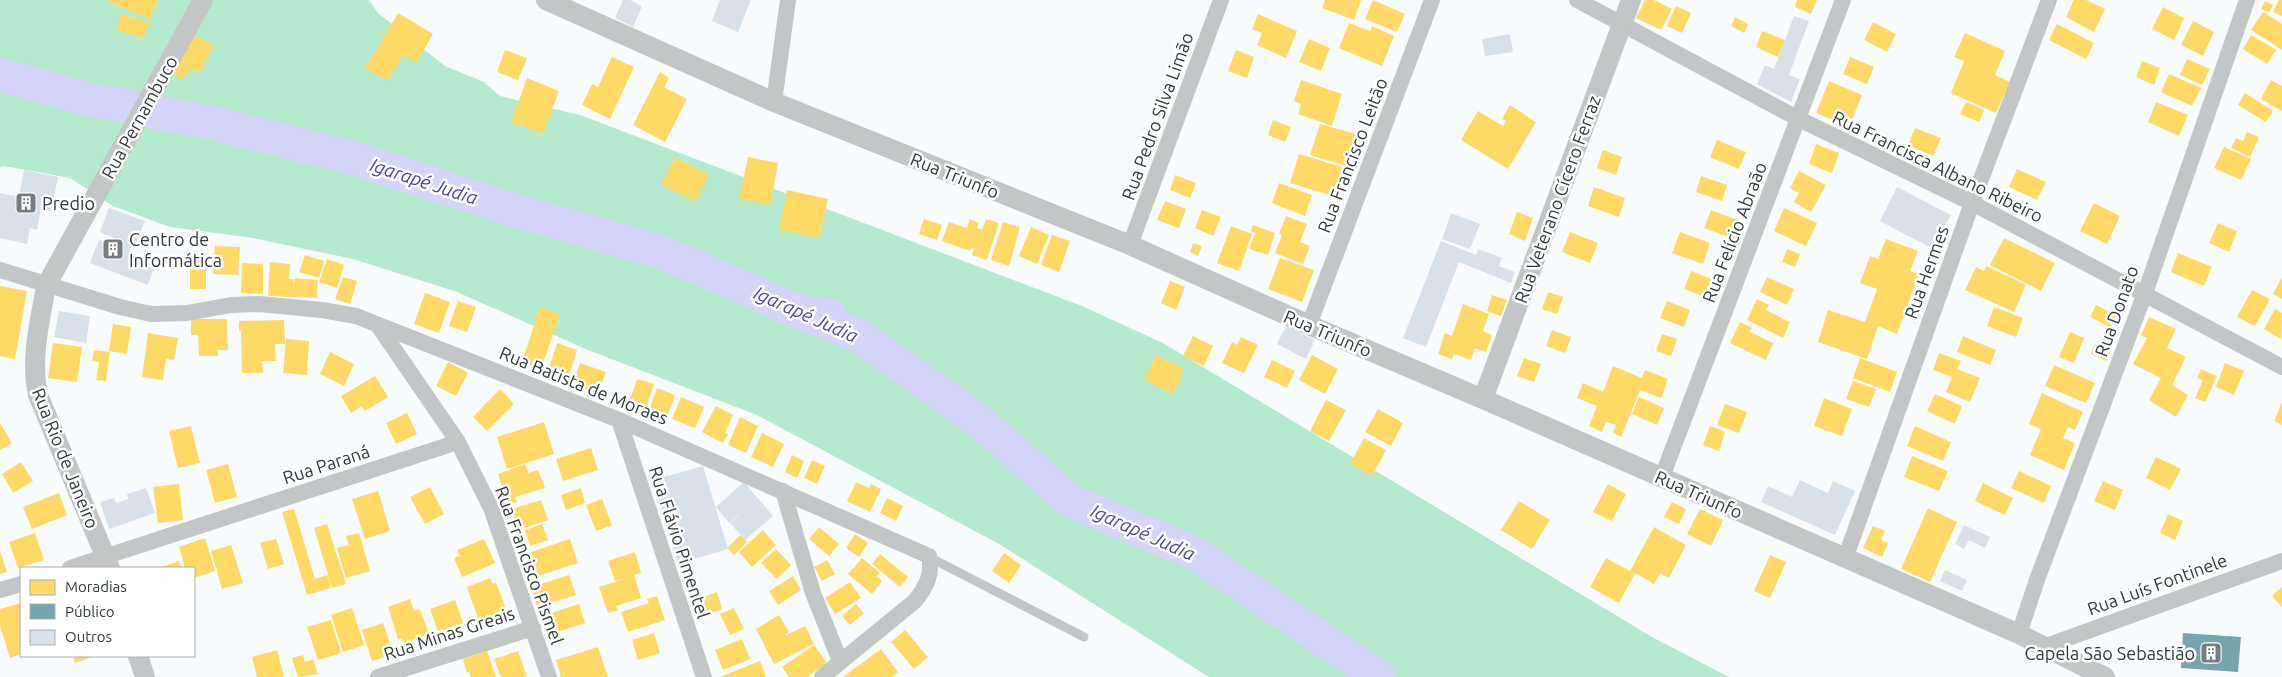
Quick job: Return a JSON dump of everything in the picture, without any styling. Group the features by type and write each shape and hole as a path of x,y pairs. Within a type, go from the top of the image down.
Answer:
{"street":[{"name":"Rua Pernambuco","path":"46,286 203,0"},
{"name":"Rua Triunfo","path":"546,0 774,102 1130,245 1309,325 1483,399 2019,634 2105,677"},
{"path":"774,102 788,0"},
{"name":"Rua Pedro Silva Limão","path":"1130,245 1221,0"},
{"name":"Rua Francisco Leitão","path":"1309,325 1432,0"},
{"name":"Rua Francisca Albano Ribeiro","path":"1576,0 1623,23 1798,118 1972,203 2282,367"},
{"name":"Rua Veterano Cícero Ferraz","path":"1483,399 1631,0"},
{"name":"Rua Felício Abraão","path":"1662,477 1843,0"},
{"name":"Rua Hermes","path":"1845,559 1972,203 2049,0"},
{"name":"Rua Donato","path":"2019,634 2038,577 2145,293 2247,0"},
{"name":"Rua Batista de Moraes","path":"0,270 46,286 151,314 187,313 231,305 259,304 322,310 356,316 619,420 929,556"},
{"name":"Rua Rio de Janeiro","path":"46,286 34,369 38,395 108,562"},
{"path":"377,324 458,442"},
{"name":"Rua Flávio Pimentel","path":"619,420 704,677"},
{"name":"Rua Paraná","path":"76,567 108,562 458,442"},
{"name":"Rua Francisco Pismel","path":"458,442 491,508 549,677"},
{"path":"783,491 813,592 840,661"},
{"path":"822,677 915,601 925,588 929,578 932,568 929,556"},
{"name":"Rua Luís Fontinele","path":"2046,646 2282,560"},
{"path":"0,590 20,584"},
{"name":"Rua Minas Greais","path":"378,677 533,628"},
{"path":"138,657 145,677"}],"lane":[{"path":"929,556 1084,637"}],"green space":[{"path":"0,0 369,0 378,13 445,66 484,82 500,96 580,115 1082,306 1163,343 1652,637 1729,677 1209,677 999,544 757,415 588,350 457,292 353,259 253,238 170,227 113,206 70,178 4,166 0,167"}],"water":[{"path":"737,276 765,295 799,293 809,297 833,299 842,303 848,318 843,336 841,339 834,340 812,329 775,323 749,298 732,292 729,283 730,277"}],"building: Moradias":[{"path":"110,0 158,0 150,19 109,2"},
{"path":"1325,0 1361,0 1354,20 1322,8"},
{"path":"1373,0 1405,14 1397,32 1365,19"},
{"path":"1645,0 1654,0 1672,9 1661,30 1636,18"},
{"path":"1797,0 1817,0 1811,14 1795,7"},
{"path":"2074,0 2086,0 2105,9 2094,32 2066,17"},
{"path":"2279,0 2282,0 2282,16 2273,12"},
{"path":"2265,1 2273,5 2269,12 2261,9"},
{"path":"1676,6 1691,13 1682,33 1667,26"},
{"path":"2163,7 2184,18 2174,40 2152,29"},
{"path":"2263,12 2282,24 2282,50 2251,30"},
{"path":"398,13 433,34 416,63 403,55 387,81 365,68"},
{"path":"121,14 149,22 144,38 116,30"},
{"path":"1258,14 1297,31 1286,58 1257,45 1262,33 1252,29"},
{"path":"1735,17 1748,24 1744,33 1731,26"},
{"path":"2193,21 2214,32 2203,56 2181,45"},
{"path":"1873,22 1896,34 1887,52 1864,40"},
{"path":"1349,23 1370,31 1372,26 1394,36 1382,66 1339,48"},
{"path":"2057,24 2094,43 2086,59 2049,40"},
{"path":"1762,31 1785,40 1778,57 1756,47"},
{"path":"1965,33 2005,51 1995,75 2010,82 1996,113 1951,93 1964,61 1954,57"},
{"path":"193,34 214,46 199,73 190,69 183,80 169,72"},
{"path":"2251,35 2276,50 2267,64 2243,49"},
{"path":"1309,39 1330,48 1321,71 1299,62"},
{"path":"505,50 527,58 518,80 497,72"},
{"path":"1236,50 1254,57 1247,78 1228,71"},
{"path":"612,57 634,67 610,119 582,105 592,84 598,87"},
{"path":"1850,57 1874,67 1867,84 1843,74"},
{"path":"2187,59 2210,69 2202,85 2180,75"},
{"path":"2142,61 2160,68 2154,85 2136,77"},
{"path":"660,72 669,78 664,87 687,99 665,142 633,125"},
{"path":"2169,74 2201,88 2192,106 2161,92"},
{"path":"527,78 559,91 543,134 511,122"},
{"path":"1301,80 1342,94 1332,126 1298,114 1301,104 1294,101"},
{"path":"2271,80 2282,86 2282,111 2261,99"},
{"path":"1829,81 1862,95 1849,127 1816,113"},
{"path":"2245,93 2273,111 2266,122 2238,105"},
{"path":"1966,102 1984,110 1979,122 1960,114"},
{"path":"2156,102 2188,115 2179,136 2148,122"},
{"path":"1510,105 1536,122 1508,169 1461,140 1478,111 1503,126 1506,121 1502,119"},
{"path":"1273,120 1291,127 1285,142 1268,135"},
{"path":"1320,124 1356,134 1346,166 1310,155"},
{"path":"1915,128 1941,138 1933,156 1908,145"},
{"path":"2247,132 2259,137 2250,157 2231,148 2236,138 2243,141"},
{"path":"1717,140 1746,152 1739,169 1710,157"},
{"path":"1816,144 1839,153 1832,173 1809,164"},
{"path":"2224,147 2251,159 2241,180 2214,168"},
{"path":"1603,150 1622,157 1616,175 1597,168"},
{"path":"1299,154 1345,168 1336,197 1290,183"},
{"path":"675,157 709,175 695,202 661,184"},
{"path":"748,157 778,163 770,205 739,199"},
{"path":"2017,169 2046,182 2037,200 2009,187"},
{"path":"1799,171 1826,185 1811,212 1794,202 1799,193 1790,188"},
{"path":"1175,175 1196,183 1190,198 1170,190"},
{"path":"1701,176 1727,185 1722,201 1696,192"},
{"path":"1279,183 1312,195 1305,216 1272,203"},
{"path":"1594,187 1625,198 1619,217 1588,206"},
{"path":"787,190 828,199 819,238 779,230"},
{"path":"1165,201 1186,209 1179,228 1157,220"},
{"path":"2094,203 2120,216 2107,244 2080,231"},
{"path":"1784,208 1817,223 1806,246 1774,231"},
{"path":"1202,210 1221,217 1213,236 1195,228"},
{"path":"1711,210 1740,221 1734,239 1704,228"},
{"path":"1517,212 1533,218 1525,241 1509,234"},
{"path":"1286,216 1307,224 1300,242 1310,246 1303,264 1275,253 1282,235 1279,234"},
{"path":"924,219 942,225 937,240 919,234"},
{"path":"970,219 979,223 977,228 982,230 986,219 999,223 987,260 972,255 974,249 971,248 970,251 942,241 949,222 967,228"},
{"path":"1003,222 1020,227 1009,266 991,260"},
{"path":"2218,223 2237,231 2229,252 2209,243"},
{"path":"1253,225 1275,233 1268,255 1249,249 1255,233 1251,231"},
{"path":"1231,226 1252,234 1239,271 1217,263"},
{"path":"1031,227 1049,235 1037,264 1019,256"},
{"path":"1570,232 1598,243 1590,263 1562,252"},
{"path":"1680,232 1710,243 1703,264 1672,253"},
{"path":"1052,235 1070,241 1059,272 1041,265"},
{"path":"2004,238 2055,263 2041,291 1990,265"},
{"path":"1886,239 1918,251 1910,271 1919,274 1897,334 1878,326 1867,359 1818,342 1828,310 1865,322 1877,289 1860,283 1870,256 1878,259"},
{"path":"1193,243 1202,246 1198,256 1190,252"},
{"path":"215,246 240,247 238,275 213,274"},
{"path":"1787,249 1800,254 1795,267 1782,262"},
{"path":"2178,253 2212,267 2204,286 2171,272"},
{"path":"305,255 324,261 319,278 299,272"},
{"path":"1280,258 1314,270 1302,302 1268,289"},
{"path":"327,259 344,265 337,288 319,282"},
{"path":"270,262 290,264 289,279 294,279 293,290 295,278 318,280 317,298 268,296"},
{"path":"242,263 263,264 263,294 241,293"},
{"path":"190,266 206,266 206,289 190,289"},
{"path":"1986,266 2026,285 2014,312 1965,290 1976,267 1984,271"},
{"path":"1691,271 1722,283 1715,301 1684,289"},
{"path":"343,277 357,281 350,304 335,299"},
{"path":"1767,277 1794,289 1787,305 1760,292"},
{"path":"2282,277 2282,299 2273,294"},
{"path":"1170,281 1185,287 1176,310 1161,303"},
{"path":"0,286 27,291 15,359 0,356"},
{"path":"2252,290 2270,299 2255,326 2237,317"},
{"path":"1548,292 1563,297 1557,314 1542,309"},
{"path":"425,293 450,302 439,333 414,324"},
{"path":"1492,295 1507,300 1501,316 1487,311"},
{"path":"1757,299 1769,305 1766,310 1790,322 1783,338 1747,320"},
{"path":"458,301 476,307 467,332 449,326"},
{"path":"1667,301 1690,310 1684,327 1660,318"},
{"path":"1463,304 1489,314 1483,331 1492,335 1486,352 1475,348 1471,360 1454,354 1452,359 1438,354 1445,333 1452,336"},
{"path":"2096,305 2116,315 2110,327 2090,317"},
{"path":"540,307 560,314 541,369 522,362"},
{"path":"1994,307 2023,318 2016,337 1987,326"},
{"path":"2275,309 2282,313 2281,339 2264,329"},
{"path":"2149,317 2176,329 2167,348 2186,357 2172,385 2188,395 2176,417 2149,400 2161,378 2133,364 2147,338 2141,335"},
{"path":"191,319 227,319 228,350 218,350 218,356 199,356 198,335 191,335"},
{"path":"284,320 285,344 275,344 276,361 262,361 263,373 242,373 239,321"},
{"path":"1740,322 1752,328 1750,332 1773,343 1766,360 1730,343"},
{"path":"113,324 131,327 127,354 109,351"},
{"path":"1552,330 1571,337 1565,353 1546,346"},
{"path":"2070,332 2084,338 2074,363 2059,357"},
{"path":"148,333 178,338 174,360 166,359 163,380 142,377"},
{"path":"1662,334 1677,339 1671,356 1656,351"},
{"path":"1193,336 1213,346 1204,366 1183,356"},
{"path":"1963,336 1996,350 1990,365 1957,352"},
{"path":"1241,337 1258,345 1244,373 1222,363 1232,342 1237,345"},
{"path":"286,339 309,341 307,375 283,373"},
{"path":"53,343 82,347 77,382 48,378"},
{"path":"557,343 577,350 568,379 548,372"},
{"path":"2095,344 2111,350 2107,361 2091,354"},
{"path":"94,350 110,352 106,381 96,380 99,362 92,361"},
{"path":"330,352 354,364 344,386 320,374"},
{"path":"1939,353 1961,361 1957,369 1980,378 1970,402 1946,392 1952,377 1933,370"},
{"path":"1156,355 1184,369 1173,394 1144,380"},
{"path":"1312,355 1338,369 1325,394 1299,380"},
{"path":"1524,358 1541,364 1534,382 1517,376"},
{"path":"1860,358 1897,372 1890,392 1853,378"},
{"path":"1272,360 1295,371 1287,388 1264,377"},
{"path":"448,362 468,373 456,396 436,386"},
{"path":"580,363 606,372 598,394 572,385"},
{"path":"2225,363 2244,371 2234,395 2216,387"},
{"path":"2054,365 2095,383 2086,403 2045,386"},
{"path":"1613,366 1642,378 1645,370 1668,379 1661,398 1640,390 1621,437 1613,433 1616,425 1606,422 1602,432 1589,426 1597,406 1577,398 1583,383 1603,392"},
{"path":"2201,369 2217,376 2205,402 2195,398 2203,380 2197,378"},
{"path":"375,376 388,397 365,411 362,406 351,413 341,396"},
{"path":"637,379 654,384 647,405 630,399"},
{"path":"1853,381 1876,389 1869,407 1846,399"},
{"path":"657,388 675,395 667,417 649,411"},
{"path":"500,389 514,404 487,431 473,417"},
{"path":"2042,393 2083,412 2075,430 2068,427 2063,438 2075,443 2064,470 2030,455 2041,429 2029,424"},
{"path":"1935,394 1962,406 1955,424 1927,411"},
{"path":"681,397 704,407 695,428 672,419"},
{"path":"1639,397 1664,408 1657,425 1632,414"},
{"path":"1824,398 1852,409 1842,436 1814,426"},
{"path":"1326,400 1346,410 1329,441 1310,431"},
{"path":"2282,402 2282,425 2274,421"},
{"path":"1725,404 1747,412 1739,433 1717,425"},
{"path":"716,406 733,415 725,433 728,434 723,443 702,432"},
{"path":"1378,409 1403,423 1391,446 1365,432"},
{"path":"407,413 417,434 396,444 386,423"},
{"path":"740,417 758,426 746,453 728,445"},
{"path":"544,422 554,454 507,469 497,437"},
{"path":"0,423 12,443 0,450"},
{"path":"191,426 200,463 178,468 169,431"},
{"path":"1710,426 1725,432 1719,451 1703,445"},
{"path":"1915,426 1951,442 1943,461 1907,446"},
{"path":"762,433 784,444 773,467 751,457"},
{"path":"1364,438 1386,450 1372,476 1350,464"},
{"path":"591,448 598,470 563,481 556,459"},
{"path":"792,455 804,461 797,478 785,472"},
{"path":"1912,456 1948,471 1939,491 1904,477"},
{"path":"2156,457 2181,469 2170,490 2146,478"},
{"path":"812,460 825,466 817,484 804,478"},
{"path":"21,462 33,481 13,493 2,474"},
{"path":"228,464 237,497 215,503 206,470"},
{"path":"525,464 528,473 538,470 545,488 515,497 517,502 508,505 498,474"},
{"path":"2019,471 2051,486 2044,503 2011,488"},
{"path":"2103,481 2123,490 2115,510 2094,501"},
{"path":"856,482 869,488 871,484 881,489 870,512 847,501"},
{"path":"1983,483 2013,498 2005,515 1975,501"},
{"path":"179,484 183,520 158,523 153,487"},
{"path":"1608,484 1626,494 1612,521 1593,512"},
{"path":"430,487 444,514 425,524 410,497"},
{"path":"581,488 585,503 566,510 561,495"},
{"path":"378,491 390,531 365,539 352,499"},
{"path":"59,493 67,515 32,529 23,507"},
{"path":"887,498 903,506 896,521 880,513"},
{"path":"602,499 612,525 596,531 586,505"},
{"path":"541,500 548,520 518,530 512,509"},
{"path":"1519,501 1550,520 1532,549 1501,530"},
{"path":"1672,502 1686,509 1679,524 1664,517"},
{"path":"1928,508 1957,522 1930,582 1901,569"},
{"path":"294,509 315,579 328,575 331,588 307,595 282,512"},
{"path":"1700,509 1723,520 1711,546 1687,534"},
{"path":"2168,514 2183,521 2175,540 2160,533"},
{"path":"327,524 346,584 332,588 314,528"},
{"path":"542,524 548,540 530,546 525,530"},
{"path":"1873,526 1885,531 1881,540 1888,543 1882,557 1863,548"},
{"path":"819,527 839,544 829,556 809,539"},
{"path":"1654,527 1686,545 1669,578 1660,573 1654,584 1635,573 1619,603 1590,587 1606,558 1630,571"},
{"path":"763,530 776,545 752,567 739,552"},
{"path":"35,533 44,560 18,568 9,542"},
{"path":"359,533 370,571 346,578 337,548 349,545 346,536"},
{"path":"855,534 868,543 859,557 846,548"},
{"path":"740,535 747,542 734,555 727,548"},
{"path":"205,538 215,571 195,578 195,567 185,567 179,547"},
{"path":"276,539 284,564 268,569 260,543"},
{"path":"484,539 495,563 462,577 454,558 460,556 457,550"},
{"path":"570,539 578,563 535,577 528,553"},
{"path":"231,545 243,583 222,589 211,551"},
{"path":"776,549 791,565 777,579 761,563"},
{"path":"0,551 7,572 0,574"},
{"path":"635,552 641,573 634,575 641,598 616,606 618,610 608,613 599,587 624,579 615,581 608,561"},
{"path":"1004,553 1021,565 1009,583 992,571"},
{"path":"880,554 908,577 900,587 872,564"},
{"path":"1770,555 1786,562 1770,598 1754,591"},
{"path":"862,558 880,573 876,576 882,581 872,594 848,574"},
{"path":"827,560 835,574 822,581 814,567"},
{"path":"179,561 181,567 162,567"},
{"path":"569,575 576,595 537,607 531,587"},
{"path":"793,576 801,590 778,605 769,591"},
{"path":"490,578 493,584 496,583 507,611 479,621 467,587"},
{"path":"850,582 861,598 835,614 825,598"},
{"path":"2282,587 2282,607 2272,596"},
{"path":"717,592 722,609 700,617 694,600"},
{"path":"657,596 665,620 628,632 621,612 649,603 647,599"},
{"path":"410,599 414,611 420,609 429,634 403,643 402,638 398,639 388,607"},
{"path":"455,600 463,623 438,632 430,609"},
{"path":"20,603 20,654 10,658 0,626 0,609"},
{"path":"579,604 585,623 554,633 548,614"},
{"path":"856,604 864,613 850,625 842,616"},
{"path":"352,608 364,645 343,652 331,615"},
{"path":"734,608 744,629 730,635 720,614"},
{"path":"779,615 789,632 784,636 805,626 814,644 774,664 756,629"},
{"path":"331,620 341,653 318,660 307,627"},
{"path":"383,623 394,654 372,661 362,630"},
{"path":"905,630 928,657 914,669 891,642"},
{"path":"654,633 660,653 638,660 632,640"},
{"path":"742,639 750,659 723,670 715,650"},
{"path":"814,645 827,663 807,677 789,677 782,667"},
{"path":"598,647 608,677 561,677 556,660"},
{"path":"881,649 898,672 892,677 843,677"},
{"path":"277,650 284,677 257,677 252,657"},
{"path":"487,651 496,677 471,677 469,672 467,673 463,659"},
{"path":"518,651 527,677 501,677 494,659"},
{"path":"303,655 305,662 313,659 318,674 298,677 292,658"},
{"path":"73,657 92,657 75,663"},
{"path":"760,661 766,677 720,677"}],"building: Público":[{"name":"Capela São Sebastião","path":"2183,633 2241,637 2238,672 2181,668"}],"building: Outros":[{"path":"623,0 630,0 642,6 633,27 615,18"},
{"path":"720,0 751,0 738,32 712,21"},
{"path":"1794,16 1809,21 1789,75 1800,79 1791,102 1757,84 1765,65 1774,69"},
{"path":"1510,34 1513,52 1485,56 1482,39"},
{"name":"Predio","path":"24,170 58,177 51,211 41,209 37,230 30,228 27,244 0,238 0,193 19,197"},
{"path":"1897,187 1951,215 1933,249 1880,221"},
{"name":"Centro de Informática","path":"109,208 145,221 136,243 133,242 129,252 156,262 148,285 90,263 99,240 114,246 116,239 100,232"},
{"path":"1451,213 1480,224 1470,249 1442,239"},
{"path":"1441,241 1476,255 1478,249 1502,258 1499,266 1515,272 1511,283 1459,262 1426,347 1403,338"},
{"path":"59,311 90,316 86,343 54,337"},
{"path":"1286,326 1315,340 1306,359 1277,344"},
{"path":"703,466 728,549 678,564 653,480"},
{"path":"1800,480 1828,493 1833,481 1855,491 1835,535 1761,502 1768,486 1792,497"},
{"path":"744,482 773,516 745,540 730,523 747,507 729,523 716,507"},
{"path":"146,488 155,513 109,529 100,502 114,498 116,503 128,499 127,494"},
{"path":"1964,525 1990,537 1985,548 1969,540 1964,549 1955,544"},
{"path":"1945,570 1967,580 1962,591 1940,581"}],"waterway":[{"name":"Igarapé Judia","path":"0,75 87,99 131,107"},
{"name":"Igarapé Judia","path":"155,112 215,124 356,159 520,212 661,252 859,336 978,420 1070,501 1194,553 1379,677"}],"place":[{"name":"Predio","path":"26,203"},
{"name":"Centro de Informática","path":"113,249"},
{"name":"Capela São Sebastião","path":"2211,653"}]}
